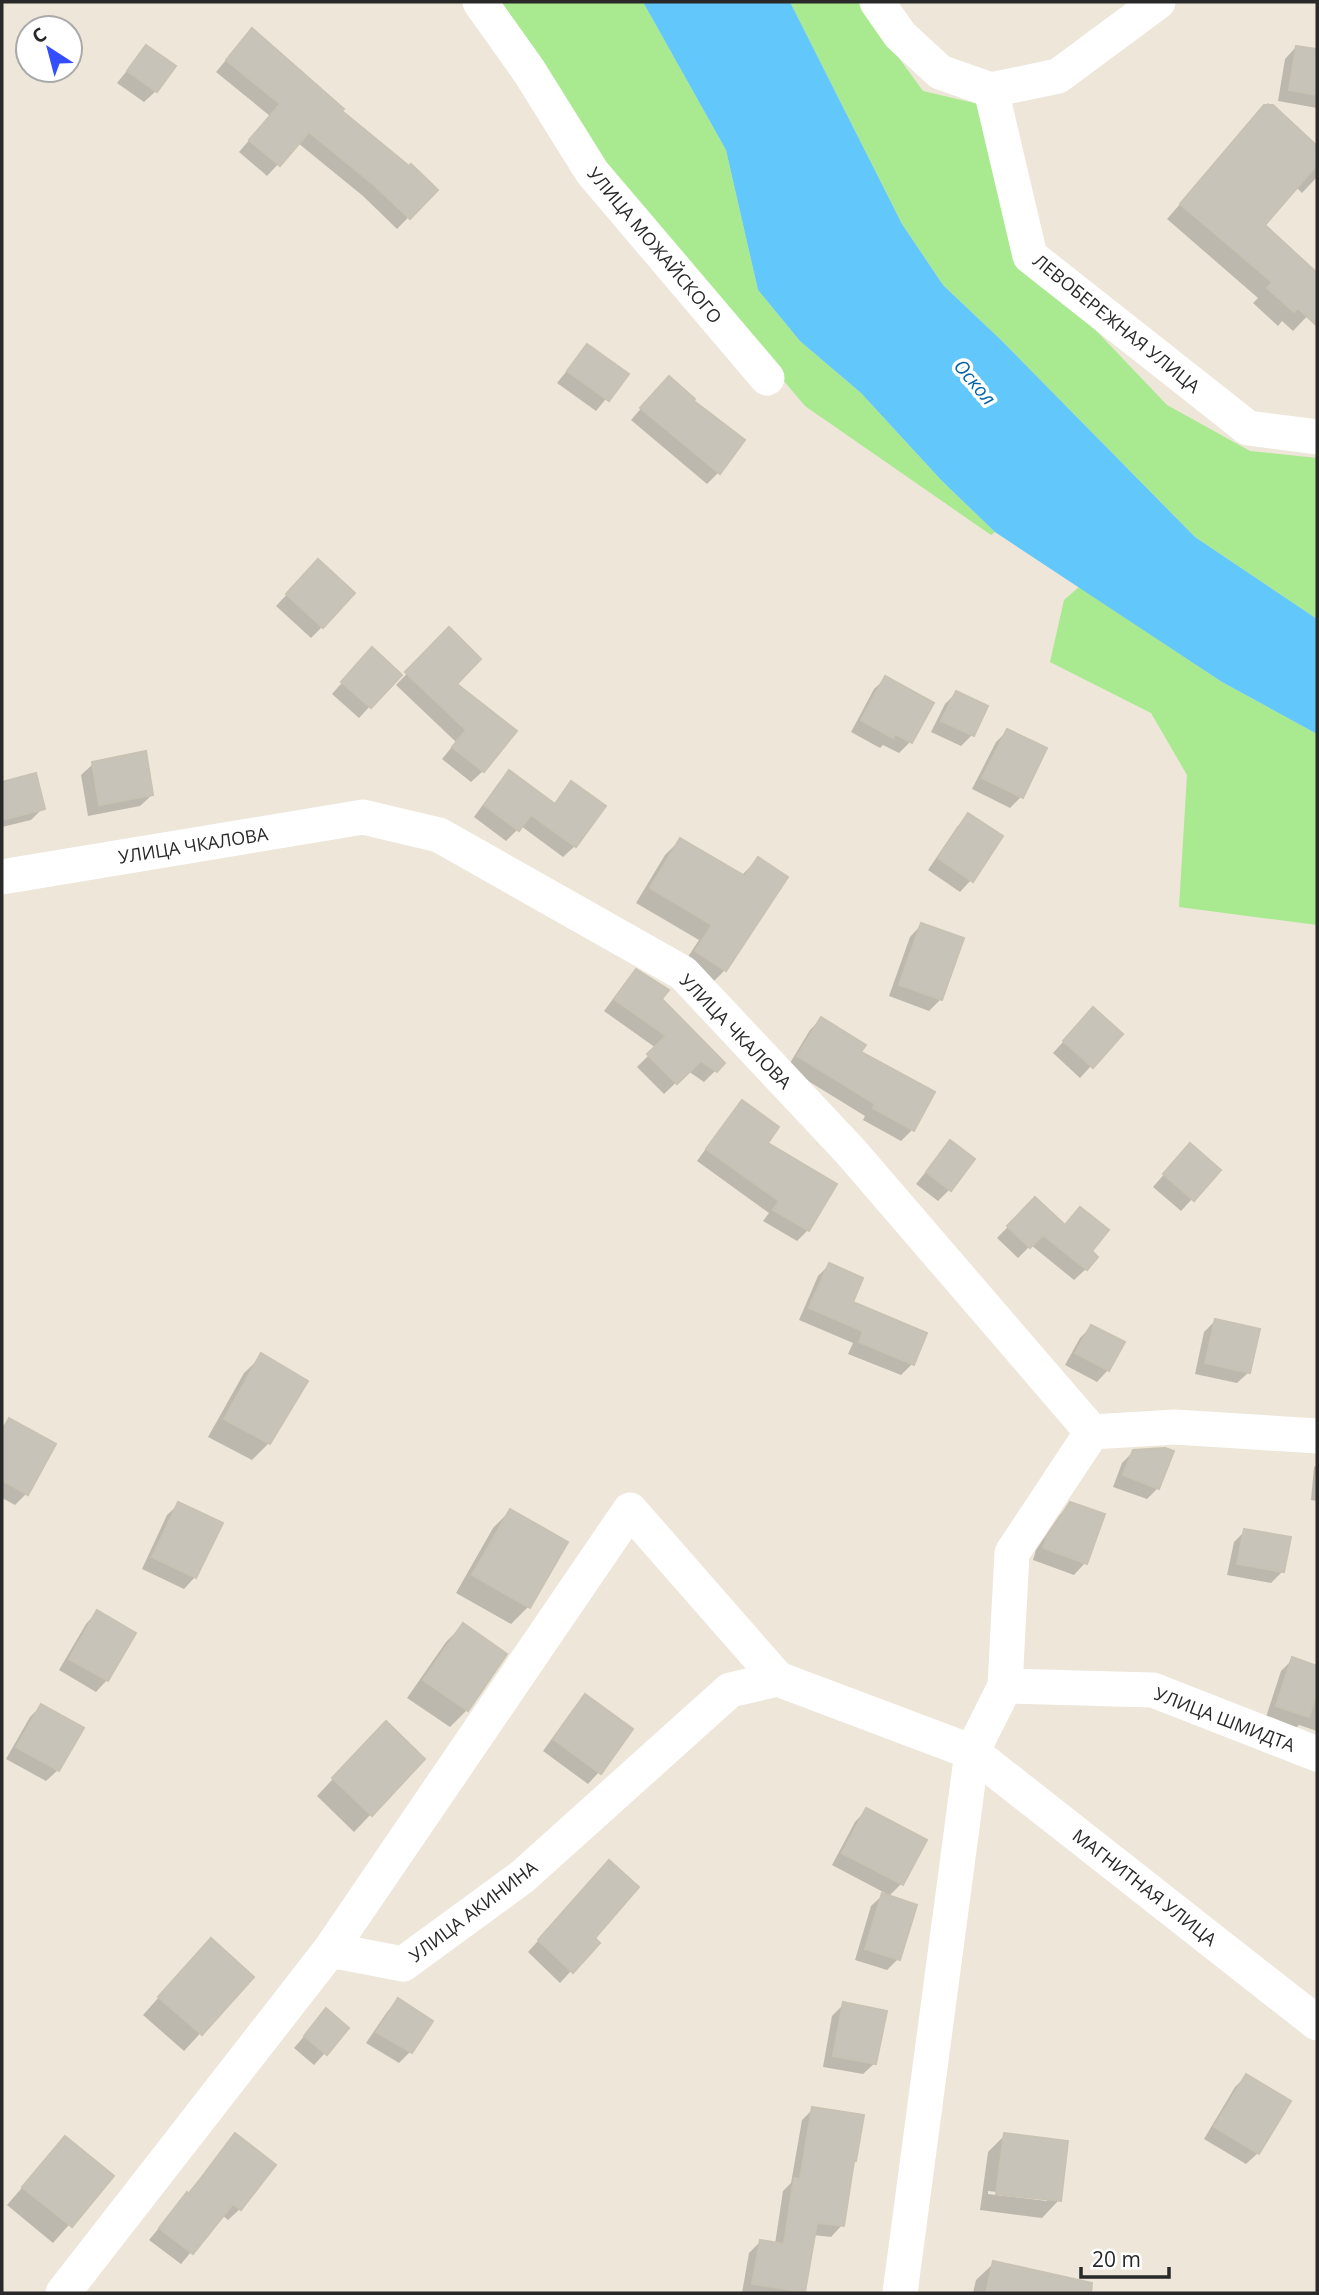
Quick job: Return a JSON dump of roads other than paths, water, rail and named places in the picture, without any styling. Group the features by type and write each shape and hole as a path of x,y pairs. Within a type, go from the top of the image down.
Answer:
{"street":[{"name":"УЛИЦА МОЖАЙСКОГО","path":"480,2 529,71 592,172 767,377"},
{"path":"877,2 900,35 940,72 992,90 1058,76 1158,2"},
{"name":"ЛЕВОБЕРЕЖНАЯ УЛИЦА","path":"992,90 1030,256 1248,428 1317,437"},
{"name":"УЛИЦА ЧКАЛОВА","path":"2,877 363,817 439,835 682,973 851,1152 1093,1432"},
{"path":"900,2293 972,1752 1005,1686 1012,1553 1093,1432 1175,1427 1317,1436"},
{"path":"63,2293 330,1950 630,1510 778,1679 972,1752"},
{"name":"УЛИЦА АКИНИНА","path":"330,1950 403,1964 522,1877 730,1690 778,1679"},
{"name":"УЛИЦА ШМИДТА","path":"1005,1686 1153,1690 1317,1754"},
{"name":"МАГНИТНАЯ УЛИЦА","path":"972,1752 1317,2023"}],"water":[{"name":"Оскол","path":"643,2 790,2 902,224 943,285 1002,341 1195,537 1317,619 1317,734 1222,682 995,532 942,481 861,393 800,341 758,290 726,150"}]}
